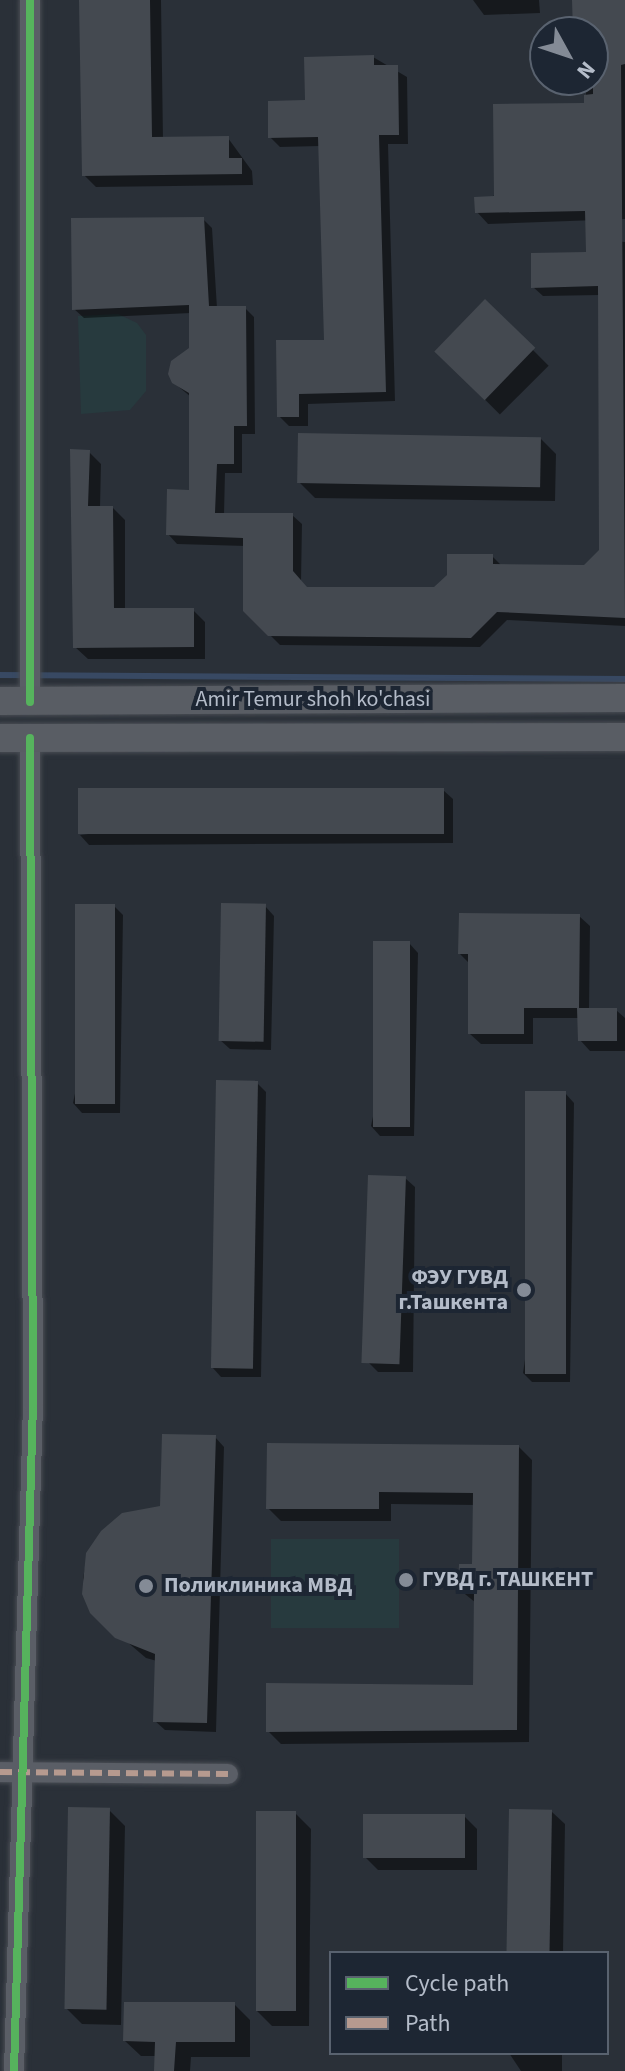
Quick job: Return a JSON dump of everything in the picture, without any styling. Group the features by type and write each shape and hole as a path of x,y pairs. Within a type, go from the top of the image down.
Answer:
{"main road":[{"name":"Amir Temur shoh ko'chasi","path":"0,701 625,698"},
{"path":"30,702 30,738"},
{"name":"Amir Temur shoh ko'chasi","path":"0,738 625,737"}],"street":[{"path":"30,0 30,702"},
{"path":"14,2071 25,1772 35,1156 30,738"},
{"path":"0,1772 228,1774"}],"green space":[{"path":"118,314 137,323 146,335 146,391 130,410 81,414 78,316"},
{"path":"271,1539 399,1539 399,1628 271,1628"}],"building":[{"path":"79,0 150,0 152,137 229,136 229,158 242,158 242,174 82,176"},
{"path":"572,0 625,0 625,64 621,65 625,618 497,612 471,638 268,636 243,611 243,538 166,535 167,489 189,490 189,393 172,383 168,374 171,361 189,348 189,305 72,310 71,218 204,217 209,306 246,306 247,426 234,426 234,464 217,464 215,513 293,513 293,571 307,587 434,587 447,575 447,554 493,554 493,564 584,565 599,550 598,286 531,288 531,253 586,252 585,211 475,213 474,197 494,196 493,104 584,103 584,96 609,96 609,16 572,16"},
{"path":"374,55 374,65 398,65 399,135 379,135 386,392 299,394 299,417 277,417 276,340 324,340 318,137 268,138 268,101 305,100 304,57"},
{"path":"485,299 535,348 485,400 434,352"},
{"path":"298,433 541,437 540,487 297,483"},
{"path":"70,449 90,450 88,506 113,506 114,608 194,608 194,647 73,648"},
{"path":"78,788 444,788 444,834 78,834"},
{"path":"221,903 266,904 264,1042 219,1041"},
{"path":"75,904 115,904 115,1104 75,1104"},
{"path":"459,913 580,914 579,1008 617,1008 617,1041 578,1041 577,1008 524,1008 524,1034 468,1034 468,954 458,954"},
{"path":"373,941 410,941 410,1127 373,1127"},
{"path":"216,1080 258,1081 253,1369 211,1368"},
{"path":"525,1091 566,1091 566,1374 525,1374"},
{"path":"368,1175 406,1176 399,1364 361,1363"},
{"name":"Поликлиника МВД","path":"162,1434 216,1435 207,1723 153,1722 155,1654 115,1638 90,1613 82,1594 86,1553 101,1531 122,1513 160,1506"},
{"path":"267,1443 519,1445 517,1730 266,1732 266,1683 473,1685 474,1592 458,1591 459,1564 472,1564 473,1493 379,1492 379,1509 266,1509"},
{"path":"68,1807 110,1808 106,2010 64,2009"},
{"path":"509,1809 552,1810 550,1951 507,1951"},
{"path":"256,1811 296,1811 296,2011 256,2011"},
{"path":"363,1814 465,1814 465,1858 363,1858"},
{"path":"124,2002 235,2002 235,2042 176,2042 174,2071 154,2071 155,2042 123,2041"}],"waterway":[{"path":"0,675 625,679"}],"marked path":[{"path":"0,1772 228,1774"}],"cycle path":[{"path":"30,0 30,702"},
{"path":"14,2071 33,1404 30,738"}],"place":[{"name":"ФЭУ ГУВД г.Ташкента","path":"524,1290"},
{"name":"ГУВД г. ТАШКЕНТ","path":"406,1580"},
{"name":"Поликлиника МВД","path":"146,1586"}]}
